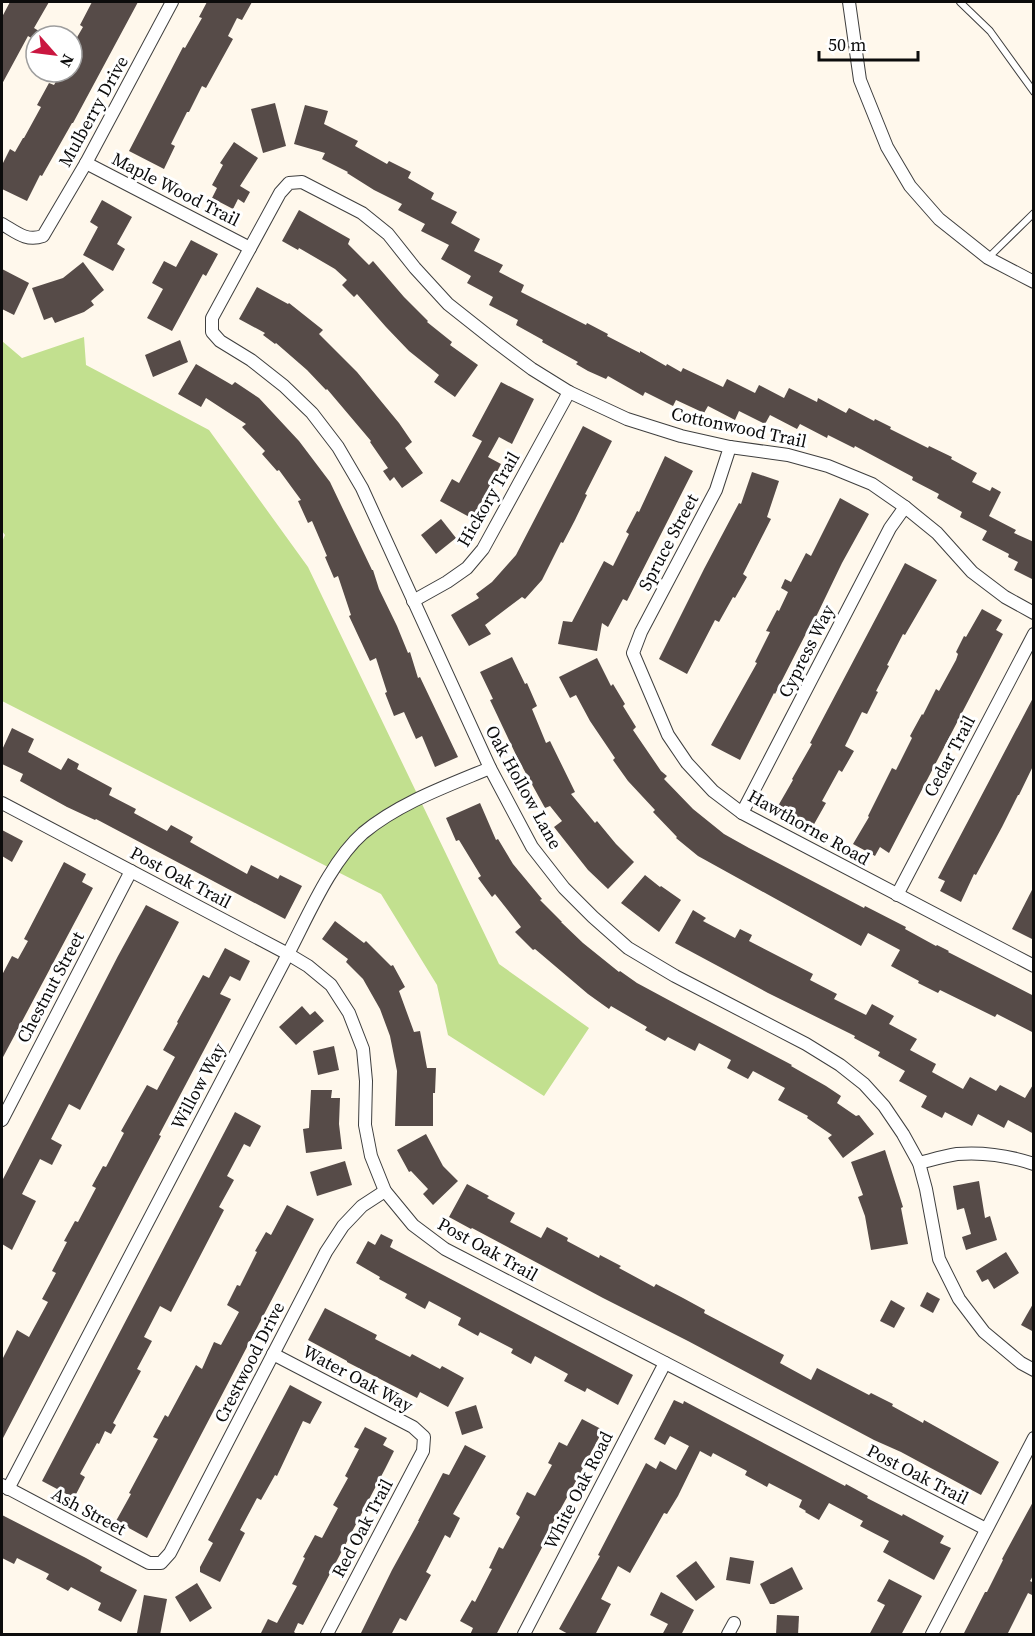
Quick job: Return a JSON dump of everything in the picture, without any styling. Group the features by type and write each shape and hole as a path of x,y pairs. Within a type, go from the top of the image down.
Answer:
{"street":[{"name":"Mulberry Drive","path":"2,224 25,237 34,239 43,236 86,163 172,2"},
{"path":"849,2 860,80 886,147 910,186 939,219 988,258 1034,282"},
{"name":"Maple Wood Trail","path":"86,163 250,248"},
{"name":"Cottonwood Trail","path":"250,248 280,192 289,183 303,182 362,213 388,234 448,304 523,363 569,392 627,419 681,436 730,447 788,455 828,466 872,484 937,533 972,572 1005,597 1034,613"},
{"name":"Oak Hollow Lane","path":"250,248 212,318 212,332 220,341 251,360 284,386 312,413 338,447 362,488 490,768 532,847 564,888 628,948 675,976 807,1044 864,1084 884,1106 919,1163 939,1259 959,1299 984,1332 1021,1363 1034,1370"},
{"name":"Hickory Trail","path":"413,601 467,568 483,549 569,392"},
{"name":"Spruce Street","path":"633,653 641,632 716,490 730,447"},
{"name":"Cypress Way","path":"742,813 890,528 905,507"},
{"name":"Cedar Trail","path":"897,895 1034,634"},
{"name":"Hawthorne Road","path":"633,653 668,735 687,763 713,791 742,813 1034,966"},
{"name":"Willow Way","path":"5,1487 335,866 363,834 404,806 490,768"},
{"name":"Post Oak Trail","path":"2,803 288,954 308,966 331,985 349,1013 363,1049 366,1081 365,1125 371,1156 385,1191 413,1225 445,1249 986,1529"},
{"name":"Chestnut Street","path":"2,1120 131,871"},
{"path":"919,1163 956,1154 986,1155 1034,1164"},
{"name":"Crestwood Drive","path":"161,1563 170,1553 326,1252 343,1226 362,1206 385,1191"},
{"name":"Water Oak Way","path":"273,1354 413,1427 424,1437"},
{"name":"White Oak Road","path":"524,1635 665,1363"},
{"name":"Red Oak Trail","path":"327,1635 423,1451 424,1437"},
{"path":"932,1635 1034,1438"},
{"name":"Ash Street","path":"5,1487 149,1563 161,1563"},
{"path":"728,1635 734,1623"}],"lane":[{"path":"960,2 990,31 1034,92"},
{"path":"988,258 1034,213"}],"green space":[{"path":"84,337 86,365 209,430 308,567 499,964 589,1028 544,1096 448,1035 437,985 381,894 2,701 2,542 5,535 2,531 2,341 22,358"}],"building":[{"path":"10,2 49,2 36,24 24,24 24,43 2,84 2,17"},
{"path":"92,2 138,2 73,123 42,176 40,175 27,201 2,189 2,165 10,149 15,152 24,138 41,107 37,105 48,84 84,84 84,24 81,24"},
{"path":"207,2 252,2 242,20 237,18 228,36 233,39 206,88 202,86 187,112 171,144 175,146 164,169 129,151 183,47 185,48 202,18 199,17"},
{"path":"275,103 286,146 263,153 251,109"},
{"path":"305,105 328,111 324,124 358,141 355,146 387,164 389,161 411,172 408,178 434,193 431,199 457,212 451,223 480,239 474,251 503,265 499,272 524,285 521,292 681,372 683,368 723,387 727,379 755,393 759,385 784,398 789,388 817,402 818,398 846,413 849,408 891,427 890,429 928,448 929,446 952,457 951,459 977,473 972,482 990,491 992,487 1001,492 989,516 1016,530 1014,533 1034,542 1034,580 1014,570 1018,562 1008,557 1009,554 982,540 987,531 960,517 962,512 937,498 939,494 912,480 913,477 855,446 854,448 828,435 827,438 800,424 797,429 770,415 765,424 739,411 735,420 708,406 704,413 676,400 673,406 645,392 643,396 608,376 606,379 588,371 576,364 578,362 542,342 543,340 516,325 518,320 489,305 493,297 467,283 471,276 441,259 449,245 421,231 425,224 398,210 402,204 322,159 325,153 294,144"},
{"path":"234,142 258,158 240,186 250,192 244,203 238,199 233,209 212,198 217,188 212,185 223,165 220,163"},
{"path":"102,200 132,217 117,244 125,249 113,271 83,255 98,227 90,222"},
{"path":"299,210 350,239 348,244 369,265 373,261 427,322 452,342 450,345 478,365 455,397 434,382 439,375 409,351 357,294 354,297 342,285 347,280 335,269 282,241"},
{"path":"191,240 218,254 206,276 203,274 172,331 147,318 163,289 152,283 164,261 176,267"},
{"path":"83,262 104,290 91,301 94,305 84,312 55,323 52,317 44,320 32,288 63,278"},
{"path":"2,269 29,283 14,315 2,309"},
{"path":"257,287 289,303 323,330 319,334 357,372 399,423 412,442 405,448 423,473 402,488 394,477 390,481 383,471 388,468 371,441 327,389 276,343 263,335 265,333 239,319"},
{"path":"180,340 188,362 153,377 145,355"},
{"path":"196,364 232,385 235,382 259,398 299,441 330,482 373,570 379,589 408,653 410,652 418,678 420,677 458,757 435,767 422,736 416,739 404,712 394,716 376,658 370,661 349,616 351,615 338,576 334,578 312,521 308,523 298,501 301,500 279,470 277,471 262,454 265,451 242,427 246,424 206,398 201,407 178,394"},
{"path":"501,382 534,399 512,444 499,437 488,457 501,464 473,519 440,501 452,479 459,483 482,441 472,436"},
{"path":"583,426 612,441 585,494 587,495 575,520 542,580 525,599 522,597 485,625 491,634 469,646 451,615 479,598 476,594 492,582 516,555"},
{"path":"665,456 693,471 627,601 623,599 608,627 602,623 597,651 558,644 563,621 572,622 604,561 613,566 629,534 626,532 637,511 639,512"},
{"path":"752,472 779,481 767,517 771,519 743,574 747,577 719,622 715,620 687,674 659,659 704,569 739,503 741,504"},
{"path":"840,498 869,514 740,760 711,745 757,663 755,662 770,632 766,631 788,592 781,588 785,579 791,582 806,553 811,556"},
{"path":"441,519 456,538 436,554 421,535"},
{"path":"905,563 937,580 905,635 903,634 887,665 889,666 867,714 862,712 845,746 854,751 842,772 839,770 822,801 826,803 813,826 778,806"},
{"path":"982,609 1002,620 996,630 1003,634 889,853 880,847 875,856 853,844 869,817 892,768 896,770 922,714 936,689 939,691 956,660 958,654 956,652 964,636 966,637"},
{"path":"512,657 537,706 532,709 546,743 550,741 575,792 571,794 595,823 597,821 634,862 608,889 588,870 554,827 562,821 550,806 545,808 518,759 490,700 493,699 480,672"},
{"path":"597,658 611,686 613,684 625,704 623,706 636,727 633,730 661,771 667,776 664,779 693,809 724,834 749,848 864,908 865,906 906,927 905,929 936,946 1034,996 1034,1033 997,1014 995,1017 940,990 938,993 918,983 919,981 891,966 900,950 868,933 861,946 698,856 676,838 653,812 655,810 628,781 613,760 615,758 576,695 570,698 559,677"},
{"path":"1034,696 1034,764 961,902 940,891 945,881 938,878"},
{"path":"12,728 34,739 28,752 61,770 68,758 79,764 77,769 112,788 109,795 136,809 134,813 167,831 171,825 193,837 190,842 247,874 251,865 278,879 280,875 302,886 285,919 20,781 23,774 2,764 2,750"},
{"path":"480,803 496,840 498,839 513,864 542,899 540,900 583,943 619,972 637,983 792,1065 826,1086 841,1096 837,1103 856,1116 859,1115 874,1134 843,1158 828,1138 832,1135 807,1118 808,1116 778,1100 785,1088 753,1071 748,1079 727,1068 731,1060 699,1043 695,1051 668,1037 665,1041 645,1030 647,1027 611,1006 609,1009 535,949 533,950 515,932 521,927 495,894 492,897 478,878 481,876 459,840 456,841 446,818"},
{"path":"2,830 23,841 12,862 2,856"},
{"path":"64,862 86,874 82,882 93,888 2,1059 2,975 12,956 18,959 28,941 24,939"},
{"path":"645,875 681,900 659,932 621,903"},
{"path":"1034,886 1034,940 1012,929"},
{"path":"146,905 179,922 80,1110 69,1104 51,1139 62,1145 52,1165 40,1159 22,1194 36,1201 12,1250 2,1244 2,1181"},
{"path":"693,910 706,918 703,921 735,938 740,929 752,935 749,941 813,974 810,980 837,994 834,999 866,1015 872,1004 894,1016 889,1024 917,1039 910,1050 936,1064 932,1072 963,1089 970,1077 996,1091 1000,1085 1025,1098 1034,1083 1034,1134 1008,1120 1004,1128 978,1114 972,1126 945,1112 942,1118 921,1107 927,1096 899,1081 905,1071 878,1056 880,1052 854,1038 855,1036 675,943"},
{"path":"335,921 364,943 366,941 391,966 393,965 405,987 399,991 414,1032 420,1031 427,1068 436,1068 433,1126 395,1126 397,1071 390,1036 380,1009 363,979 346,962 348,959 322,939"},
{"path":"225,948 250,961 240,981 230,976 220,994 231,999 2,1440 2,1360 17,1330 29,1337 48,1302 42,1299 56,1273 52,1271 67,1242 64,1241 75,1221 78,1222 96,1188 92,1186 103,1166 106,1167 124,1133 121,1131 147,1085 157,1090 175,1057 163,1050 203,975 209,978"},
{"path":"302,1006 310,1015 315,1011 324,1021 296,1045 279,1027"},
{"path":"334,1046 339,1070 318,1075 313,1051"},
{"path":"311,1090 332,1090 331,1098 340,1098 339,1124 342,1149 306,1153 303,1129 309,1128"},
{"path":"235,1112 261,1126 250,1147 244,1144 227,1176 234,1180 219,1207 224,1210 171,1312 160,1306 144,1337 152,1341 137,1369 141,1371 113,1423 116,1425 111,1434 105,1431 80,1474 85,1477 74,1498 42,1481"},
{"path":"426,1134 443,1166 458,1181 433,1205 423,1194 428,1189 411,1171 409,1172 397,1150"},
{"path":"885,1150 903,1207 901,1208 908,1244 871,1250 865,1216 858,1197 863,1195 851,1162"},
{"path":"345,1161 352,1185 317,1196 310,1172"},
{"path":"979,1181 985,1218 990,1216 997,1240 966,1250 962,1237 971,1234 964,1208 957,1210 953,1186"},
{"path":"467,1184 515,1213 510,1222 541,1238 547,1227 568,1238 567,1241 599,1258 600,1255 621,1266 619,1268 654,1287 656,1284 683,1298 705,1310 704,1313 784,1355 780,1363 811,1380 817,1368 869,1395 871,1393 893,1404 892,1406 923,1423 924,1420 999,1462 981,1495 449,1217"},
{"path":"287,1205 314,1219 147,1538 116,1521 158,1439 153,1437 165,1415 168,1417 196,1365 202,1369 214,1342 221,1345 239,1312 227,1305 237,1285 240,1286 266,1232 271,1235"},
{"path":"381,1234 393,1240 390,1247 633,1375 618,1405 587,1388 585,1392 564,1381 568,1374 535,1356 531,1364 511,1353 513,1349 480,1332 478,1336 458,1325 461,1318 429,1301 425,1309 405,1298 407,1294 356,1263 368,1241 375,1245"},
{"path":"1006,1252 1019,1273 994,1289 988,1279 982,1282 976,1271"},
{"path":"927,1292 940,1299 933,1313 920,1306"},
{"path":"891,1300 905,1308 894,1328 880,1321"},
{"path":"1034,1302 1034,1332 1021,1325"},
{"path":"325,1308 377,1335 375,1339 410,1357 412,1354 440,1369 442,1366 464,1378 448,1407 420,1392 417,1398 308,1340"},
{"path":"290,1385 322,1402 310,1424 303,1421 277,1476 275,1475 261,1500 257,1498 240,1530 245,1533 220,1582 200,1572 200,1567 213,1543 208,1540"},
{"path":"674,1400 683,1404 684,1401 944,1536 940,1543 951,1548 934,1580 883,1552 889,1541 860,1526 863,1521 829,1503 819,1520 799,1507 802,1500 769,1483 767,1487 745,1475 747,1471 713,1453 711,1457 700,1451 678,1496 667,1514 664,1513 630,1573 618,1566 601,1599 611,1604 595,1635 570,1635 559,1629 600,1556 598,1555 646,1463 656,1469 660,1461 676,1470 689,1446 670,1436 665,1445 654,1439"},
{"path":"476,1405 483,1428 462,1435 455,1412"},
{"path":"582,1419 603,1430 545,1537 547,1538 496,1635 470,1635 473,1628 460,1621 472,1600 475,1602 492,1569 489,1568 499,1547 503,1549 520,1517 516,1514 527,1492 535,1496 552,1465 548,1463 559,1442 567,1446"},
{"path":"365,1427 387,1438 383,1445 394,1451 385,1469 303,1625 298,1623 294,1632 298,1635 260,1635 268,1619 277,1623 297,1586 292,1584 305,1558 303,1557 315,1535 322,1538 338,1508 333,1505 348,1478 345,1476 359,1449 354,1447"},
{"path":"465,1445 486,1456 453,1514 460,1518 450,1538 445,1535 426,1572 431,1575 406,1621 400,1618 391,1635 360,1635 443,1473 449,1475"},
{"path":"1034,1500 1034,1574 1030,1581 1034,1583 1034,1596 1028,1593 1007,1635 963,1635 987,1592"},
{"path":"2,1515 86,1558 102,1567 100,1571 137,1590 121,1622 98,1610 101,1603 71,1587 68,1591 46,1579 49,1574 17,1558 14,1564 2,1558"},
{"path":"730,1557 754,1561 750,1584 726,1580"},
{"path":"696,1561 715,1587 696,1601 676,1576"},
{"path":"792,1567 803,1589 770,1604 760,1584"},
{"path":"889,1579 922,1596 901,1635 869,1635 885,1605 877,1601"},
{"path":"197,1583 212,1608 190,1622 175,1597"},
{"path":"661,1592 694,1610 681,1635 662,1635 668,1624 650,1615"},
{"path":"144,1595 167,1599 160,1635 137,1633"},
{"path":"777,1615 799,1616 798,1635 776,1635"}]}
